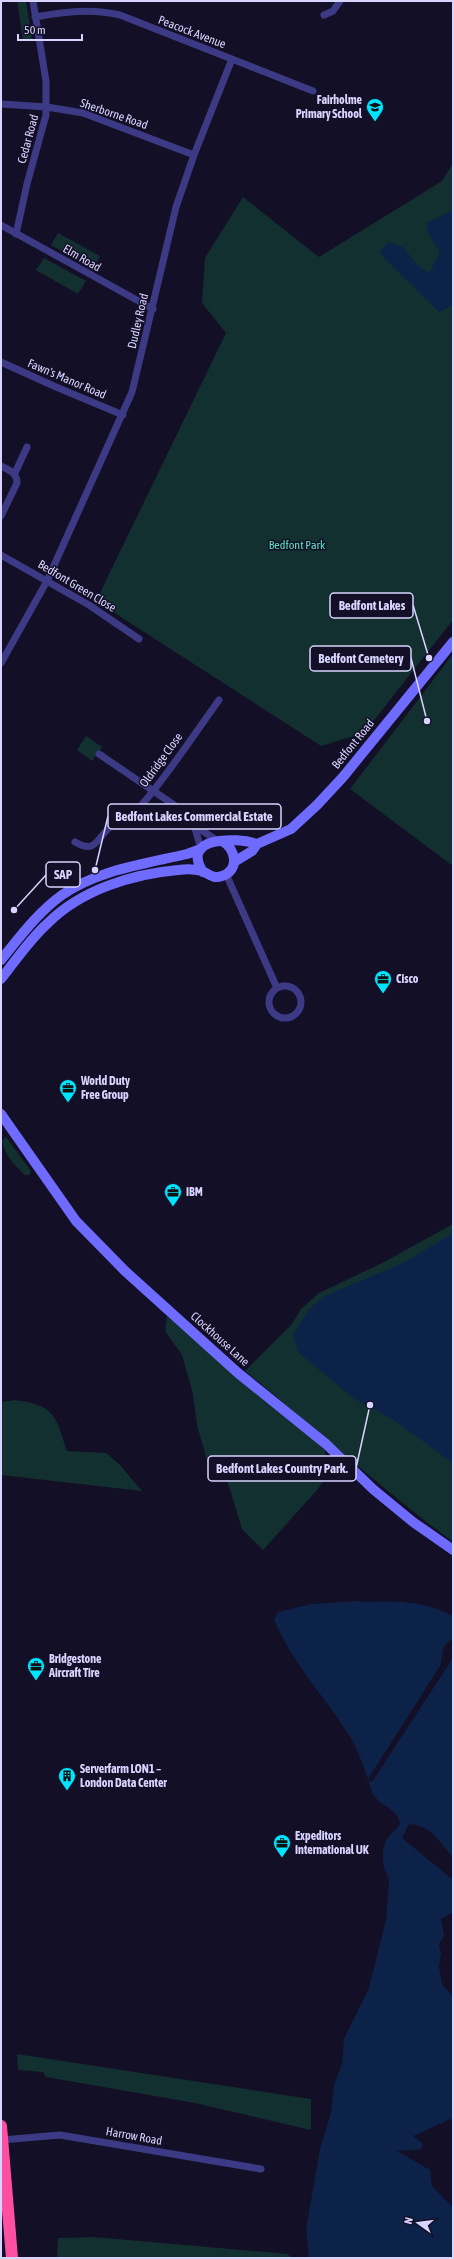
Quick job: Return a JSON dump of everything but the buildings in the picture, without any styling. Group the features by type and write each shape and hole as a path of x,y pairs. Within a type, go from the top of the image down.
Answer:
{"highway":[{"path":"1,2126 12,2258"}],"street":[{"name":"Cedar Road","path":"16,234 47,107 46,81 33,1"},
{"path":"324,15 333,11 340,1"},
{"name":"Peacock Avenue","path":"35,17 78,10 104,11 120,14 314,91"},
{"name":"Dudley Road","path":"1,664 47,581 123,415 132,392 153,309 176,207 194,155 232,59"},
{"name":"Sherborne Road","path":"1,104 47,107 83,113 114,123 194,155"},
{"name":"Elm Road","path":"1,225 153,309"},
{"name":"Fawn's Manor Road","path":"2,364 123,415"},
{"path":"1,516 17,483 15,473 27,447"},
{"path":"1,466 15,473"},
{"name":"Bedfont Green Close","path":"1,555 108,617 139,639"},
{"name":"Bedfont Road","path":"226,874 234,862 252,851 257,844 291,829 317,805 343,778 453,642"},
{"name":"Oldridge Close","path":"75,842 82,846 96,844 109,828 138,810 219,700"},
{"path":"99,754 174,806 194,825 231,848 234,862"},
{"path":"194,825 201,849 198,858 202,872"},
{"path":"1,960 28,928 62,896 96,876 187,854 201,849 207,843 219,841 249,841 257,844"},
{"path":"1,979 48,922 97,890 138,877 178,870 202,872 215,877 226,874 277,988"},
{"path":"289,986 299,994 301,1003 295,1014 286,1017 274,1012 271,1008 270,997 277,988 289,986"},
{"name":"Clockhouse Lane","path":"1,1115 76,1221 125,1271 238,1373 326,1444 374,1490 413,1522 453,1550"},
{"name":"Harrow Road","path":"2,2140 60,2135 261,2169"}],"green space":[{"path":"17,1 26,1 32,39 23,40"},
{"name":"Bedfont Park","path":"453,163 453,620 364,733 321,746 96,601 226,333 202,303 205,258 243,197 319,257 442,181"},
{"path":"58,233 100,256 93,269 51,245"},
{"path":"44,258 86,281 78,294 36,270"},
{"path":"453,654 453,866 350,789"},
{"path":"86,736 102,747 92,761 77,750"},
{"path":"6,1137 31,1171 29,1175 25,1175 8,1156 2,1141"},
{"path":"453,1224 453,1542 374,1480 245,1371 292,1324 301,1309 319,1293 382,1263"},
{"path":"167,1316 325,1450 328,1474 318,1489 263,1550 242,1529 228,1483 208,1464 197,1425 193,1394 182,1355 165,1331"},
{"path":"15,1400 39,1405 52,1414 60,1429 67,1451 106,1453 120,1465 142,1491 1,1475 1,1402"},
{"path":"17,2054 311,2099 311,2130 195,2103 46,2077 43,2072 18,2070"},
{"path":"94,2237 287,2254 293,2258 57,2258 58,2238"}],"water":[{"path":"453,210 453,305 439,312 379,253 388,242 403,247 418,266 429,273 440,253 427,231 426,223"},
{"path":"453,1233 453,1463 392,1419 353,1398 298,1352 293,1335 309,1309 325,1296 405,1262"},
{"path":"360,1601 420,1604 453,1616 453,1638 444,1646 440,1666 368,1779 349,1735 298,1663 274,1619 278,1612 292,1609 293,1607 313,1604"},
{"path":"453,1658 453,1857 434,1835 417,1825 409,1824 402,1838 453,1880 453,1912 441,1919 444,1936 439,1944 441,1953 439,1967 442,1984 453,1996 453,2118 413,2136 423,2144 421,2149 397,2151 430,2170 432,2186 453,2208 453,2258 309,2258 306,2229 320,2149 331,2113 334,2085 342,2064 344,2039 369,1988 386,1920 389,1878 383,1863 384,1848 387,1839 400,1823 396,1815 374,1796 369,1782 370,1780 372,1782"}],"place":[{"name":"Fairholme Primary School","path":"375,122"},
{"name":"Bedfont Lakes","path":"429,658"},
{"name":"Bedfont Cemetery","path":"427,721"},
{"name":"Bedfont Lakes Commercial Estate","path":"95,870"},
{"name":"SAP","path":"14,910"},
{"name":"Cisco","path":"383,994"},
{"name":"World Duty Free Group","path":"68,1103"},
{"name":"IBM","path":"173,1207"},
{"name":"Bedfont Lakes Country Park.","path":"370,1405"},
{"name":"Bridgestone Aircraft Tire","path":"36,1681"},
{"name":"Serverfarm LON1 – London Data Center","path":"67,1791"},
{"name":"Expeditors International UK","path":"282,1858"}]}
